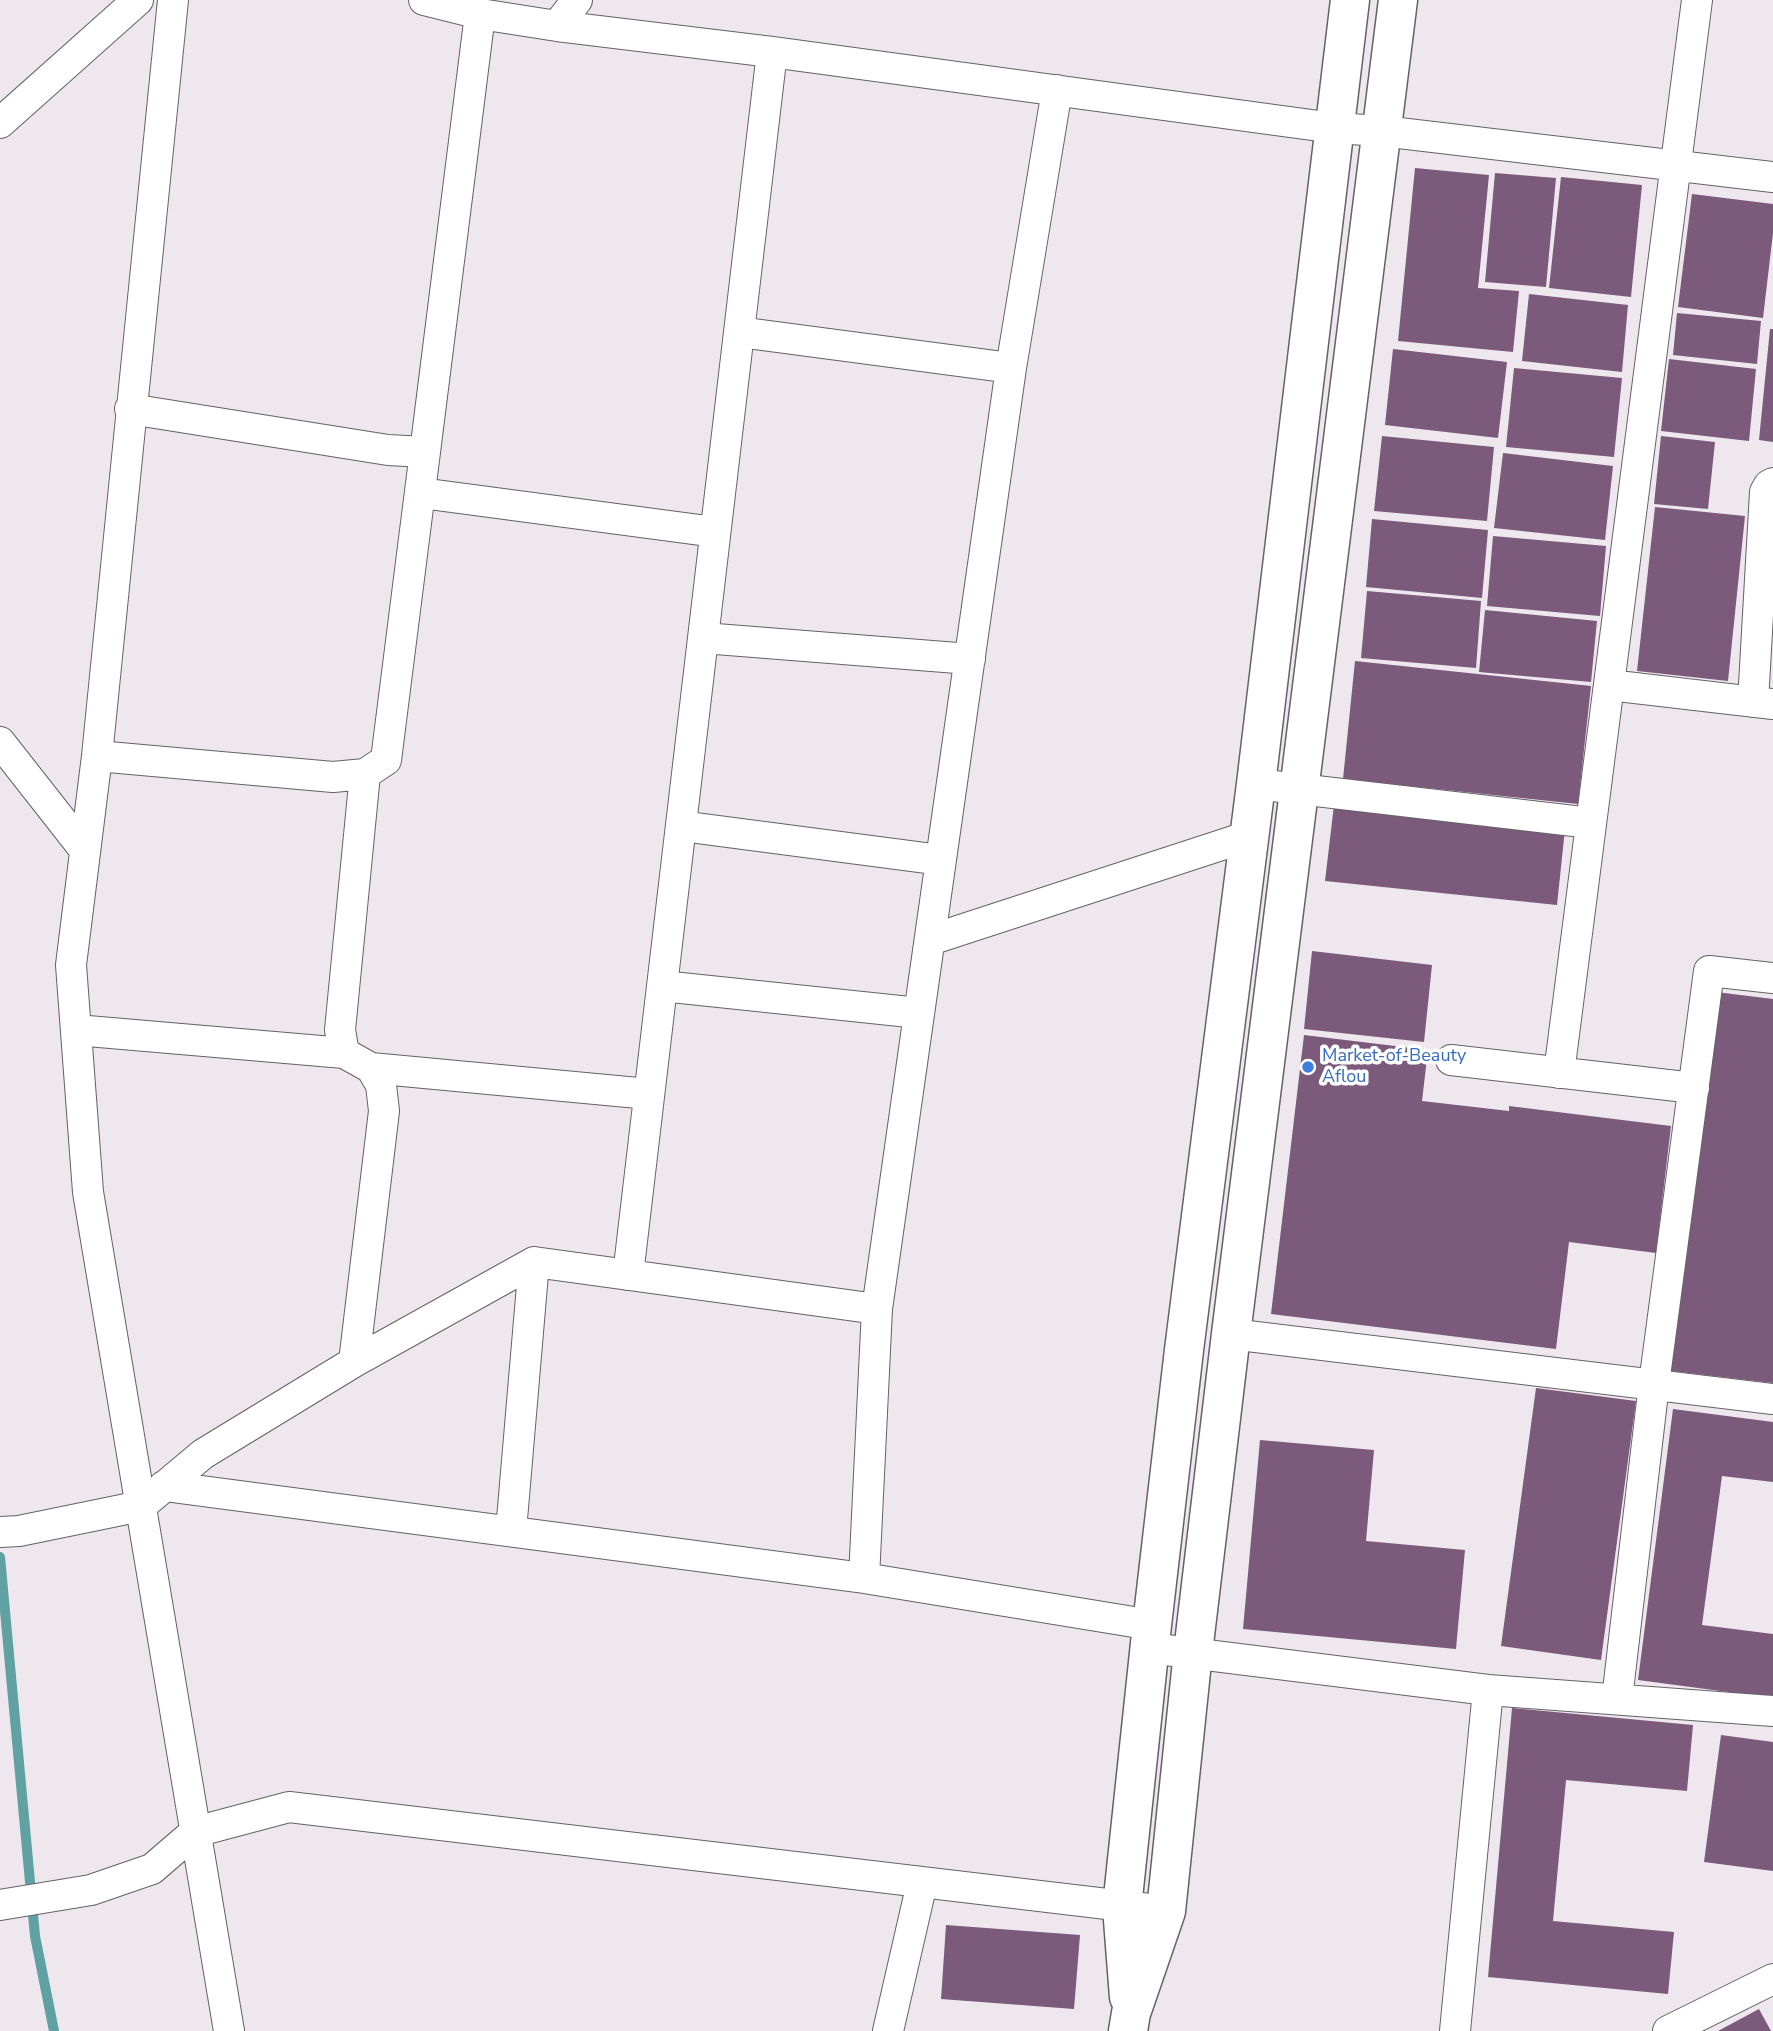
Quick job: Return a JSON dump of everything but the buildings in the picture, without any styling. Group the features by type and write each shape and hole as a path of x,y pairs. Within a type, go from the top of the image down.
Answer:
{"street":[{"path":"0,123 138,0"},
{"path":"173,0 97,756 71,965 88,1192 229,2031"},
{"path":"424,0 557,26 772,52 1334,128 1382,131 1773,177"},
{"path":"557,26 576,0"},
{"path":"1129,2022 1122,1907 1151,1636 1350,0"},
{"path":"1129,2022 1166,1911 1193,1652 1231,1334 1398,0"},
{"path":"1559,1073 1698,0"},
{"path":"97,756 333,777 365,774 386,760 480,13"},
{"path":"628,1275 772,52"},
{"path":"864,1578 877,1309 1011,368 1057,90"},
{"path":"739,332 1011,368"},
{"path":"130,409 388,450 425,452"},
{"path":"1609,685 1763,703 1766,492 1769,485 1773,484"},
{"path":"421,493 715,532"},
{"path":"703,638 970,659"},
{"path":"0,742 84,849"},
{"path":"344,1053 341,1030 365,774"},
{"path":"1256,784 1591,823"},
{"path":"681,825 941,860"},
{"path":"930,940 1249,836"},
{"path":"1617,1699 1654,1384 1709,971 1773,978"},
{"path":"662,986 919,1013"},
{"path":"76,1030 344,1053 371,1068 649,1094"},
{"path":"1451,1060 1694,1088"},
{"path":"354,1362 384,1111 381,1085 371,1068"},
{"path":"10,1532 141,1506 203,1454 354,1362 534,1262 877,1309"},
{"path":"511,1531 534,1262"},
{"path":"1231,1334 1773,1399"},
{"path":"164,1486 864,1578 1151,1636 1193,1652 1489,1690 1773,1711"},
{"path":"1455,2031 1489,1690"},
{"path":"0,1905 91,1889 152,1869 195,1832 289,1807 1166,1911"},
{"path":"888,2031 922,1883"},
{"path":"1668,2031 1773,1979"}],"waterway":[{"path":"0,1557 35,1936 54,2031"}],"place":[{"name":"Market-of-Beauty Aflou","path":"1308,1067"}]}
